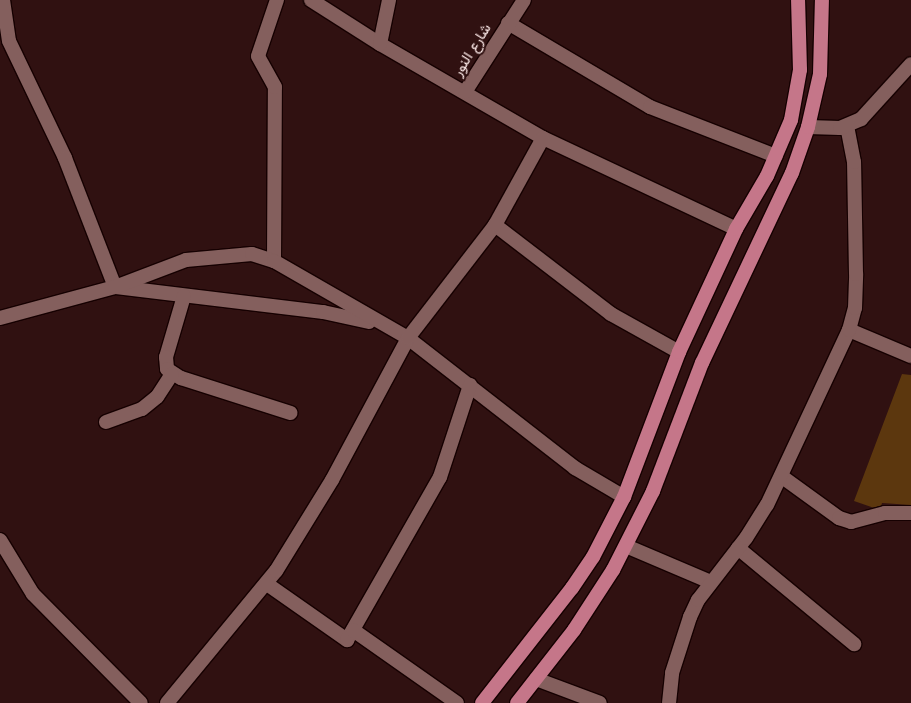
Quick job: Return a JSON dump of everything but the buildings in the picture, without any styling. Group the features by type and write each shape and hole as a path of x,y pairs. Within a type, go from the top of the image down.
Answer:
{"main road":[{"path":"482,703 572,588 607,532 624,497 679,352 736,229 776,156 797,96 800,46 798,0"},
{"path":"517,703 574,630 626,546 654,491 702,364 792,173 808,127 820,74 822,0"}],"street":[{"path":"3,0 9,41 65,158 115,287"},
{"path":"274,261 275,86 258,56 277,0"},
{"path":"311,0 380,44 543,138 736,229"},
{"path":"380,44 389,0"},
{"name":"شارع النور","path":"465,92 524,0"},
{"path":"508,23 650,107 776,156"},
{"path":"808,127 828,130 847,126 869,111 911,64"},
{"path":"669,703 672,673 682,638 698,600 738,548 781,476 849,330 854,308 856,274 854,162 847,126"},
{"path":"168,703 267,584 332,480 408,338 495,225 543,138"},
{"path":"495,225 611,314 679,352"},
{"path":"0,318 115,287 186,260 238,253 274,261 408,338 575,468 624,497"},
{"path":"115,287 339,315 390,328"},
{"path":"184,296 166,357 167,369 172,374 292,413"},
{"path":"849,330 911,356"},
{"path":"106,422 142,409 157,397 172,374"},
{"path":"267,584 347,640 440,477 470,385"},
{"path":"781,476 839,518 851,522 885,513 911,512"},
{"path":"0,540 33,594 141,703"},
{"path":"626,546 711,582"},
{"path":"738,548 854,644"},
{"path":"353,630 457,703"},
{"path":"536,679 600,703"}],"shaded area":[{"path":"902,374 911,375 911,505 882,503 880,510 854,501"}]}
